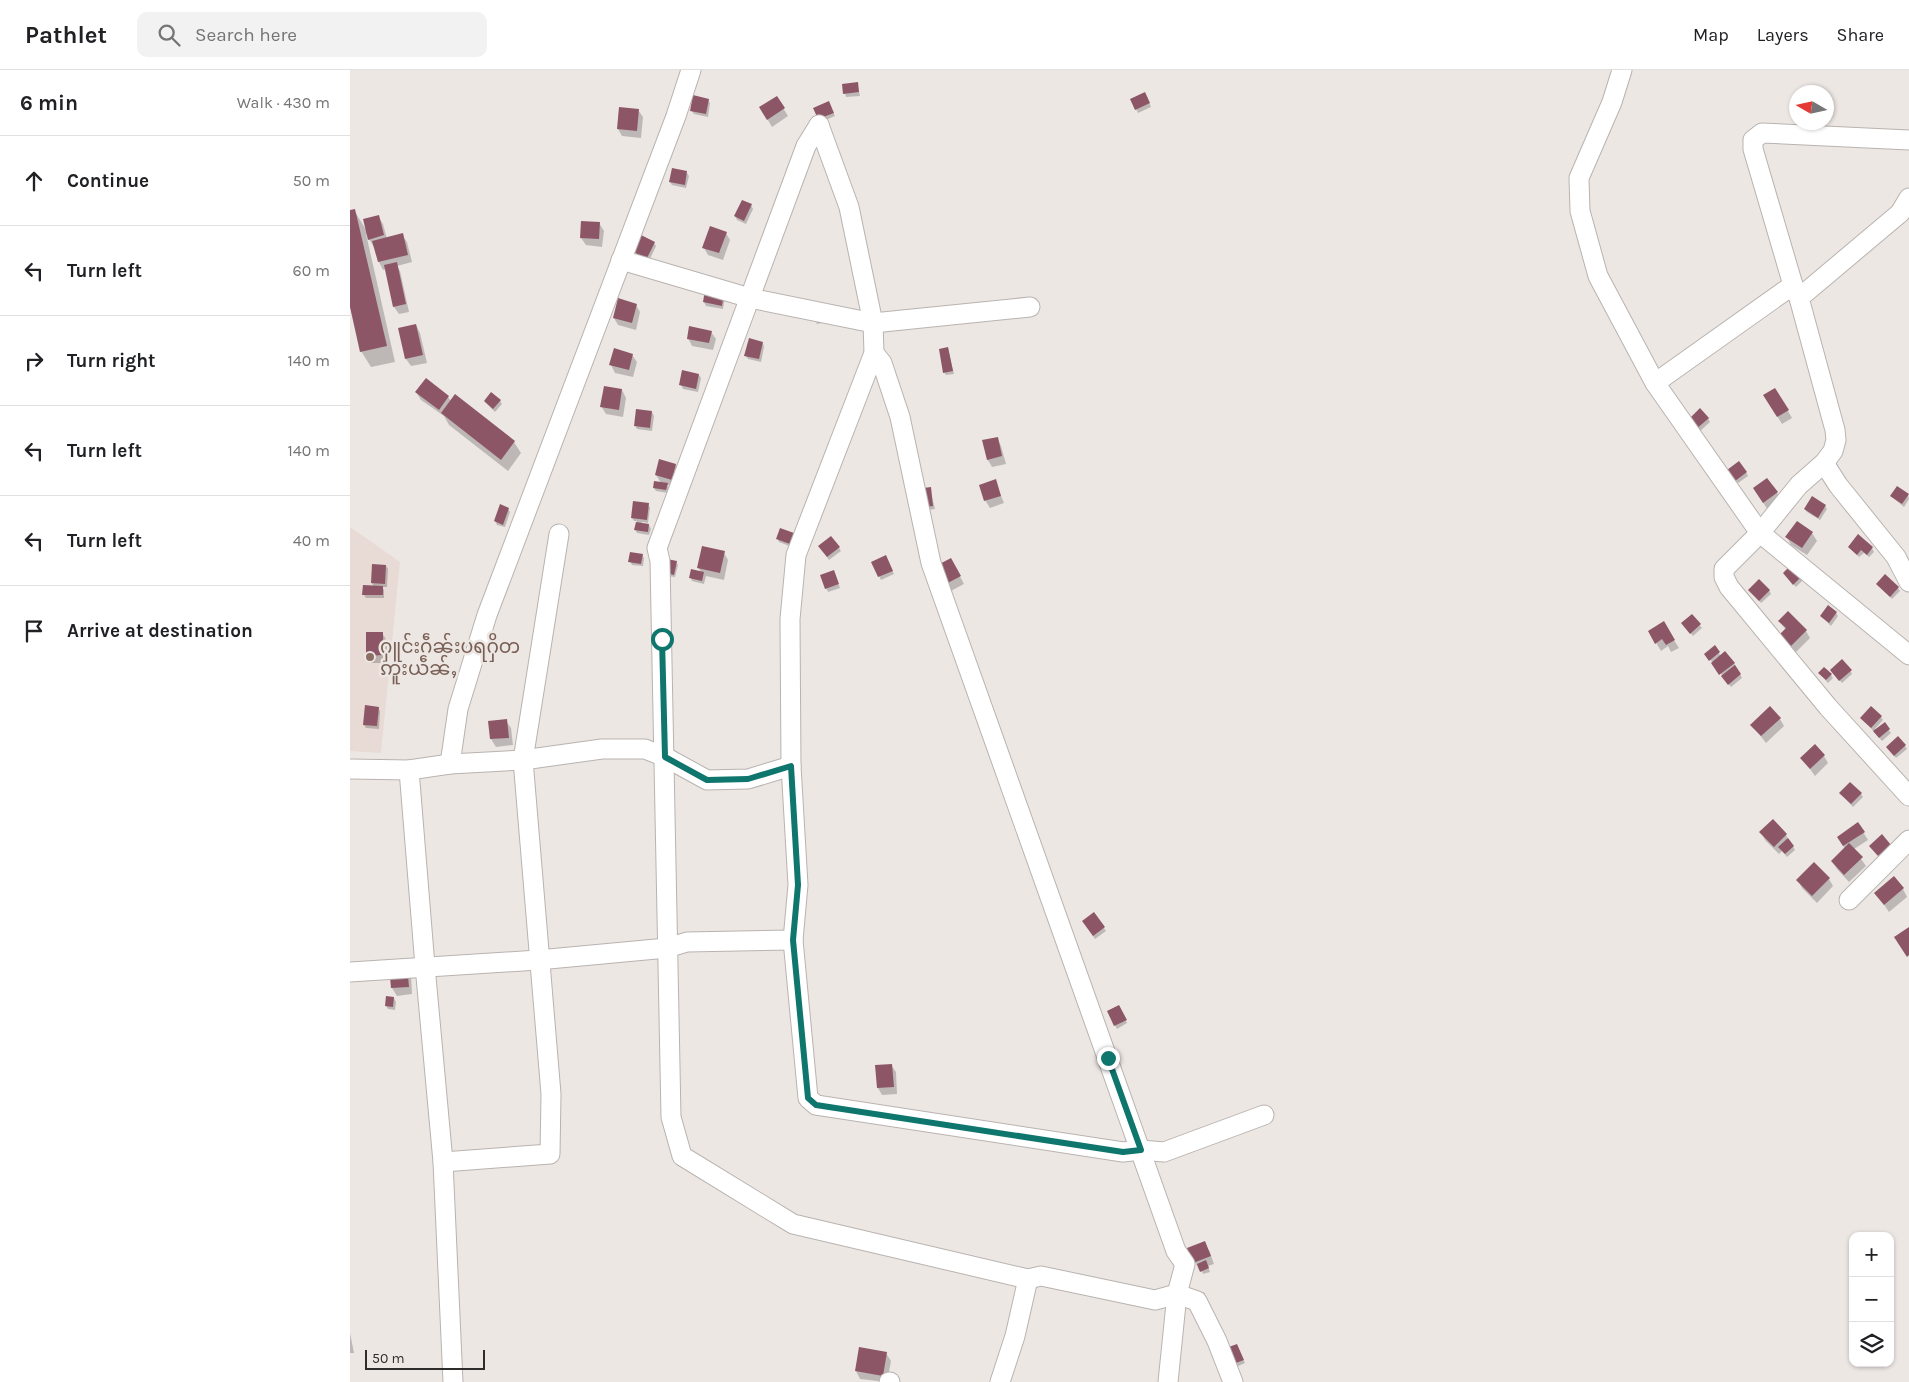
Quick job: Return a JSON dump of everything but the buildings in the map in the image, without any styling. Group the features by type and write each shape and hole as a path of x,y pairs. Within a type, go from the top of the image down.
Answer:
{"street":[{"path":"450,764 458,709 487,616 676,116 691,70"},
{"path":"1622,70 1612,102 1579,178 1580,211 1598,276 1655,383 1760,533 1909,655"},
{"path":"1234,1382 1197,1301 1177,1294 1155,1300 1041,1276 1028,1278 793,1224 682,1156 671,1117 665,757 660,561 657,548 806,146 819,126 849,207 873,323 874,354 796,555 790,619 791,766 798,885 793,940 808,1098 816,1105 1123,1152 1141,1150 1164,1152 1264,1116"},
{"path":"1909,140 1762,133 1753,140 1752,149 1796,292 1835,430 1836,440 1833,451 1824,463 1799,485 1760,533 1724,568 1724,578 1729,586 1828,707 1909,796"},
{"path":"1655,383 1796,292 1900,213 1909,198"},
{"path":"621,260 750,298 873,323 1030,307"},
{"path":"874,354 882,363 900,417 931,563 1176,1251 1185,1264 1177,1294 1168,1382"},
{"path":"1824,463 1838,486 1896,557 1909,582"},
{"path":"443,1162 550,1154 550,1094 523,760 559,534"},
{"path":"350,769 409,770 450,764 523,760 602,749 645,749 665,757 707,780 748,779 791,766"},
{"path":"409,770 443,1162 453,1382"},
{"path":"1849,900 1909,840"},
{"path":"350,972 538,960 667,948 687,942 793,940"},
{"path":"1000,1382 1015,1336 1028,1278"}],"shaded area":[{"name":"ႁူင်းႁဵၼ်းပရႁိတ ဢူးယဵၼ်ႇ","path":"350,527 400,562 381,753 350,751"}],"place":[{"name":"ႁူင်းႁဵၼ်းပရႁိတ ဢူးယဵၼ်ႇ","path":"370,657"}],"route":[{"path":"662,639 665,757 707,780 748,779 791,766 798,885 793,940 808,1098 816,1105 1123,1152 1141,1150 1108,1058"}]}
